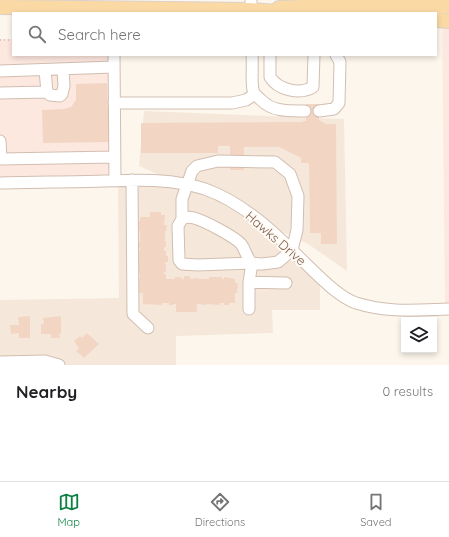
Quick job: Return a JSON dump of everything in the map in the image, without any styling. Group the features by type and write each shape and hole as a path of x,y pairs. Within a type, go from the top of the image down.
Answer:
{"main road":[{"path":"0,7 18,4 86,10 130,10 215,5 281,12"},
{"path":"250,9 326,6 449,6"},
{"path":"437,20 449,21"}],"street":[{"path":"114,56 115,181"},
{"path":"252,56 254,94 264,103 274,108 285,111 305,111"},
{"path":"270,56 270,77 272,82 284,89 309,90 314,87 314,56"},
{"path":"319,111 334,109 339,103 340,62 337,56"},
{"path":"0,71 114,67"},
{"path":"0,93 47,92 53,97 60,96 64,86 63,69"},
{"path":"45,70 47,92"},
{"path":"114,103 232,103 246,100 254,94"},
{"path":"0,141 0,159 115,157"},
{"path":"218,161 275,162 290,174 298,196 296,230 292,250 278,262 198,266 182,264 179,260 178,226 182,218 182,199 187,184 192,171 197,166 218,161"},
{"path":"132,180 133,314 148,328"},
{"name":"Hawks Drive","path":"0,183 166,180 187,184 227,199 251,213 325,281 354,302 392,311 449,309"},
{"path":"182,218 194,218 208,224 239,242 246,250 248,260 252,263"},
{"path":"249,309 249,282 252,263"},
{"path":"249,282 286,283"},
{"path":"0,362 45,361 59,365"}],"path":[{"path":"0,40 12,40"}],"shaded area":[{"path":"442,25 449,26 449,303 445,303"},
{"path":"0,39 12,39 12,56 111,56 113,178 0,179"},
{"path":"144,111 344,119 347,271 308,244 247,215 320,282 320,310 272,310 273,333 176,336 176,365 0,365 0,300 119,298 118,184 186,187 139,166"}],"building":[{"path":"107,83 109,142 43,143 42,110 64,109 71,107 76,100 76,84"},
{"path":"306,104 319,104 319,120 326,124 336,124 337,244 321,244 321,233 310,233 309,163 301,163 301,158 279,147 244,147 244,170 230,170 230,146 218,146 218,153 141,153 141,123 303,122 306,121"},
{"path":"150,212 161,212 161,215 165,215 164,225 167,225 165,231 166,247 164,247 164,251 166,251 166,256 168,256 168,262 165,262 166,272 164,272 164,274 166,274 166,279 181,277 181,279 184,279 184,276 190,276 190,279 222,277 222,279 224,279 224,277 235,279 235,283 238,283 237,293 235,293 235,303 229,303 229,305 224,305 224,303 220,303 220,305 197,304 197,312 176,312 176,304 143,304 143,293 138,293 138,278 140,278 140,273 137,273 138,251 140,251 140,248 138,248 138,242 140,242 140,231 138,231 138,221 140,221 140,217 150,217"},
{"path":"30,316 30,338 19,338 19,333 11,334 10,325 19,325 18,317"},
{"path":"61,316 60,338 51,338 51,334 41,334 41,324 44,324 43,318"},
{"path":"87,333 99,344 84,358 76,351 79,348 74,341 80,336 82,338"}]}
